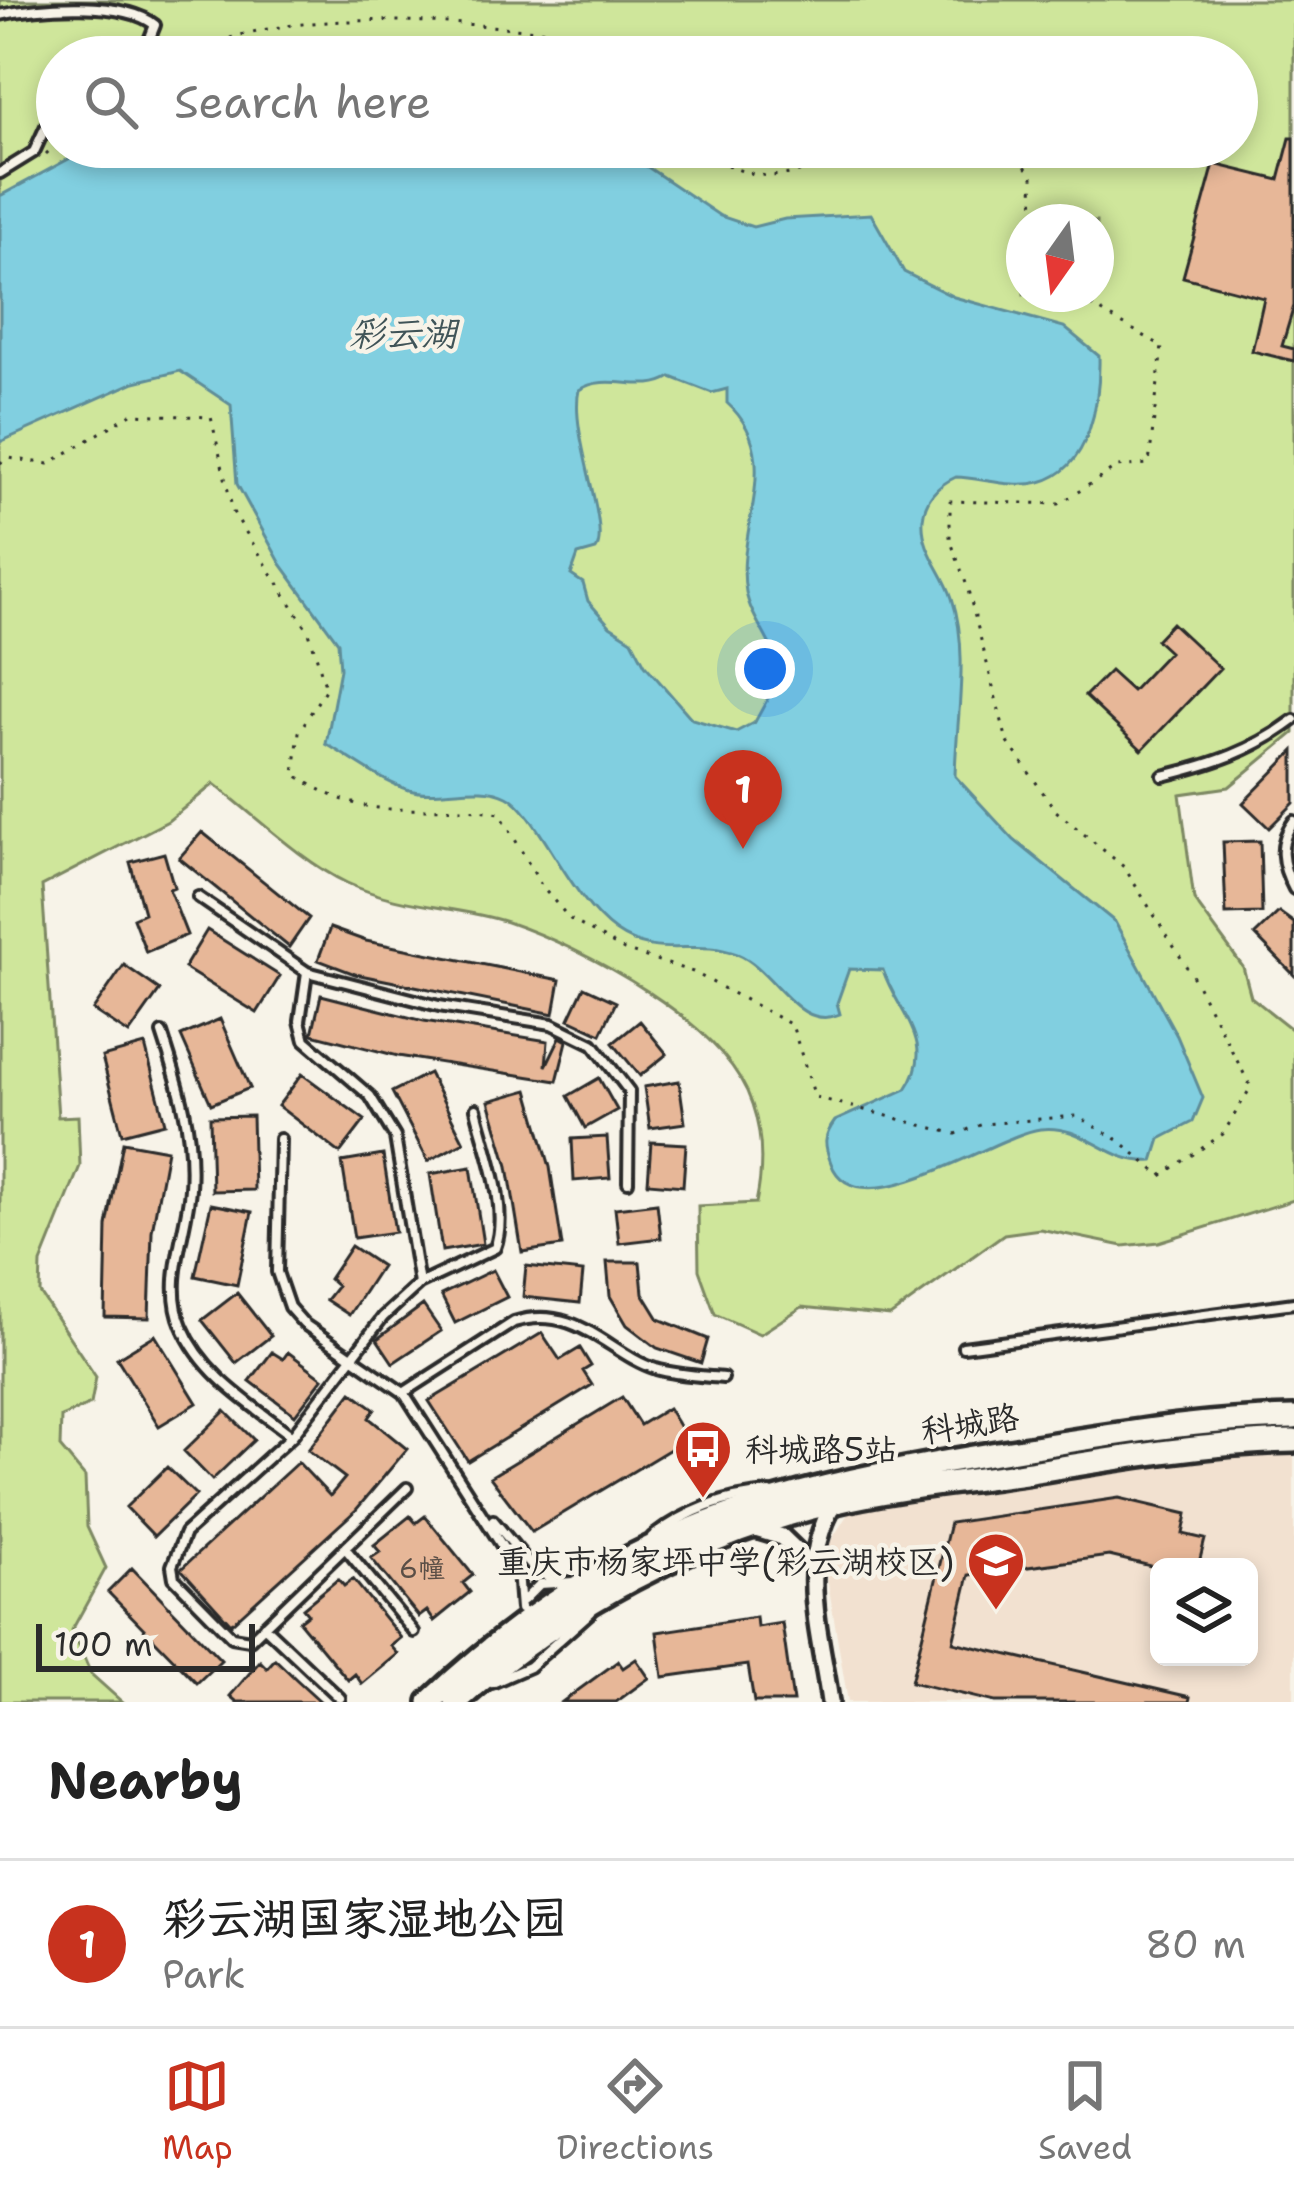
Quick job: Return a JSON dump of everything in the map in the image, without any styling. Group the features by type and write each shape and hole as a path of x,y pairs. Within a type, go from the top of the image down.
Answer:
{"main road":[{"name":"科城路","path":"430,1702 518,1618 580,1582 630,1554 795,1491 856,1475 1216,1419 1294,1418"},
{"name":"科城路","path":"460,1699 557,1625 749,1527 835,1502 1219,1443 1294,1442"}],"street":[{"path":"830,1702 811,1565 819,1529 856,1475"},
{"path":"749,1527 782,1537 811,1565"}],"lane":[{"path":"0,15 74,5 124,7 146,14 155,25 149,36"},
{"path":"0,173 36,148"},
{"path":"1163,776 1217,763 1261,745 1294,720"},
{"path":"1294,820 1282,838 1282,856 1294,889"},
{"path":"197,897 307,973 439,1006 552,1024 593,1044 628,1091 628,1182"},
{"path":"307,973 300,1021 305,1040 370,1096 395,1137 419,1284"},
{"path":"162,1033 188,1112 190,1180 176,1264 180,1322 208,1370 292,1436"},
{"path":"407,1488 250,1640 232,1637 173,1578 172,1566 190,1527 292,1436 383,1317 419,1284 489,1253 499,1240 492,1172 476,1109"},
{"path":"280,1139 280,1290 304,1324 404,1393 487,1514 518,1571 518,1618"},
{"path":"963,1347 1294,1303"},
{"path":"404,1393 514,1322 532,1319 598,1332 656,1368 723,1378"},
{"path":"487,1514 533,1568 555,1580 580,1582"},
{"path":"345,1548 414,1632"},
{"path":"518,1618 531,1590 555,1580"},
{"path":"264,1626 340,1698"}],"path":[{"path":"224,36 267,21 352,16 581,36"},
{"path":"728,168 799,176 816,168"},
{"path":"1026,168 1033,177 1034,204"},
{"path":"0,463 9,458 49,464 131,414 211,418 233,512 309,632 326,688 299,732 294,774 334,801 402,813 500,813 542,887 570,919 624,950 693,972 792,1025 815,1096 956,1134 983,1124 1078,1116 1120,1141 1161,1176 1223,1134 1251,1087 1192,977 1124,866 1056,811 1007,742 968,586 950,539 950,501 1059,504 1118,467 1149,464 1162,346 1102,312"}],"shaded area":[{"name":"重庆市杨家坪中学(彩云湖校区)","path":"1294,1450 1294,1702 848,1702 823,1553 851,1509 1219,1451"}],"green space":[{"path":"0,0 1294,0 1294,733 1229,787 1180,794 1194,900 1243,967 1251,997 1294,1031 1294,1200 1159,1242 1123,1246 1040,1229 1004,1234 890,1316 802,1307 760,1334 715,1314 699,1270 698,1206 756,1203 761,1166 752,1104 737,1073 713,1044 648,992 538,934 487,917 388,898 347,883 296,851 214,784 168,821 42,886 58,1117 78,1116 80,1166 41,1263 40,1293 96,1377 91,1404 61,1417 60,1447 85,1477 87,1527 106,1568 72,1630 91,1674 122,1702 0,1702"}],"water":[{"name":"彩云湖","path":"52,168 649,168 720,216 753,227 785,219 871,214 904,272 954,297 1064,327 1099,356 1094,412 1071,463 1057,475 1030,484 956,477 934,494 924,512 925,541 952,598 960,641 955,776 1014,840 1115,922 1177,1036 1203,1098 1193,1122 1160,1139 1153,1161 1123,1157 1070,1132 1040,1129 896,1184 868,1188 845,1182 827,1151 831,1127 906,1089 918,1057 912,1029 883,970 849,969 837,1003 840,1014 811,1015 737,954 647,945 615,931 583,899 530,819 507,796 483,790 431,793 406,789 326,744 340,669 338,642 281,564 237,484 231,405 180,371 135,382 0,442 0,196","holes":["671,377 712,393 727,389 727,403 745,424 754,446 746,592 775,656 779,678 755,722 736,732 692,719 645,665 632,640 610,626 588,601 583,583 571,575 578,555 596,550 599,539 577,408 579,390 602,382 649,384"]}],"building":[{"path":"1290,138 1294,138 1294,306 1282,346 1294,349 1294,361 1252,351 1264,298 1183,277 1213,168 1279,180"},
{"path":"1172,623 1220,668 1142,750 1085,696 1110,671 1132,691 1169,652 1156,640"},
{"path":"1294,751 1294,803 1269,828 1243,803"},
{"path":"202,832 309,918 289,947 179,858"},
{"path":"1260,841 1262,913 1226,914 1223,842"},
{"path":"164,853 174,887 169,889 187,935 146,952 133,918 144,913 130,862"},
{"path":"1279,912 1294,923 1294,975 1255,935"},
{"path":"330,928 366,941 560,980 554,1014 355,974 318,960"},
{"path":"207,930 280,976 257,1013 184,968"},
{"path":"124,965 160,990 129,1034 93,1010"},
{"path":"584,987 616,1002 601,1034 569,1019"},
{"path":"321,995 424,1021 548,1041 546,1066 560,1037 567,1041 557,1081 398,1056 312,1034"},
{"path":"220,1019 250,1088 211,1104 181,1036"},
{"path":"640,1021 667,1054 640,1076 613,1043"},
{"path":"145,1045 165,1123 122,1134 102,1057"},
{"path":"429,1073 464,1142 428,1161 392,1092"},
{"path":"302,1074 365,1120 340,1153 278,1106"},
{"path":"599,1078 617,1110 585,1128 568,1096"},
{"path":"679,1081 685,1123 650,1128 644,1087"},
{"path":"528,1090 550,1167 562,1246 522,1252 508,1166 489,1101"},
{"path":"252,1116 254,1190 212,1191 210,1117"},
{"path":"607,1137 610,1178 574,1181 572,1139"},
{"path":"123,1142 167,1150 152,1231 149,1318 105,1317 107,1226"},
{"path":"651,1142 686,1144 683,1186 648,1183"},
{"path":"383,1155 395,1232 354,1238 342,1162"},
{"path":"471,1167 483,1244 442,1251 430,1174"},
{"path":"657,1203 661,1238 619,1243 615,1208"},
{"path":"211,1204 252,1212 237,1285 195,1276"},
{"path":"351,1246 381,1266 349,1315 326,1300 337,1286 329,1279"},
{"path":"607,1262 640,1262 643,1293 659,1319 708,1339 701,1363 657,1348 627,1325 610,1296"},
{"path":"526,1266 583,1272 580,1303 523,1297"},
{"path":"493,1270 507,1297 455,1323 441,1295"},
{"path":"237,1293 271,1336 236,1363 202,1320"},
{"path":"423,1305 441,1331 393,1363 377,1339"},
{"path":"542,1333 560,1360 580,1348 591,1366 583,1371 592,1385 468,1461 429,1401"},
{"path":"155,1335 197,1403 159,1426 117,1358"},
{"path":"272,1352 283,1359 288,1352 323,1378 295,1415 250,1381"},
{"path":"352,1392 375,1409 369,1418 407,1449 356,1510 231,1624 181,1569 298,1462 330,1496 345,1478 308,1450"},
{"path":"622,1397 640,1425 668,1408 687,1439 532,1532 490,1477"},
{"path":"225,1411 254,1440 212,1480 184,1451"},
{"path":"167,1467 196,1495 154,1536 126,1507"},
{"path":"1119,1498 1187,1514 1183,1534 1205,1539 1200,1558 1150,1558 1150,1566 1109,1556 969,1575 953,1642 1190,1697 1189,1702 995,1702 911,1682 950,1523"},
{"path":"410,1516 416,1523 425,1516 473,1575 463,1583 470,1592 434,1621 427,1611 419,1617 371,1558 380,1552 374,1545"},
{"path":"132,1568 221,1660 197,1683 108,1592"},
{"path":"338,1579 344,1586 353,1579 401,1638 391,1646 398,1654 362,1684 355,1674 348,1680 299,1621 308,1614 303,1608"},
{"path":"756,1617 757,1627 782,1623 793,1702 754,1702 748,1665 663,1677 657,1632"},
{"path":"275,1659 321,1702 237,1702 230,1696 260,1661 267,1668"},
{"path":"636,1659 649,1678 616,1702 562,1702 618,1661 623,1668"}],"place":[{"name":"彩云湖国家湿地公园","path":"743,849"},
{"name":"科城路5站","path":"703,1500"},
{"name":"重庆市杨家坪中学(彩云湖校区)","path":"996,1612"}]}
